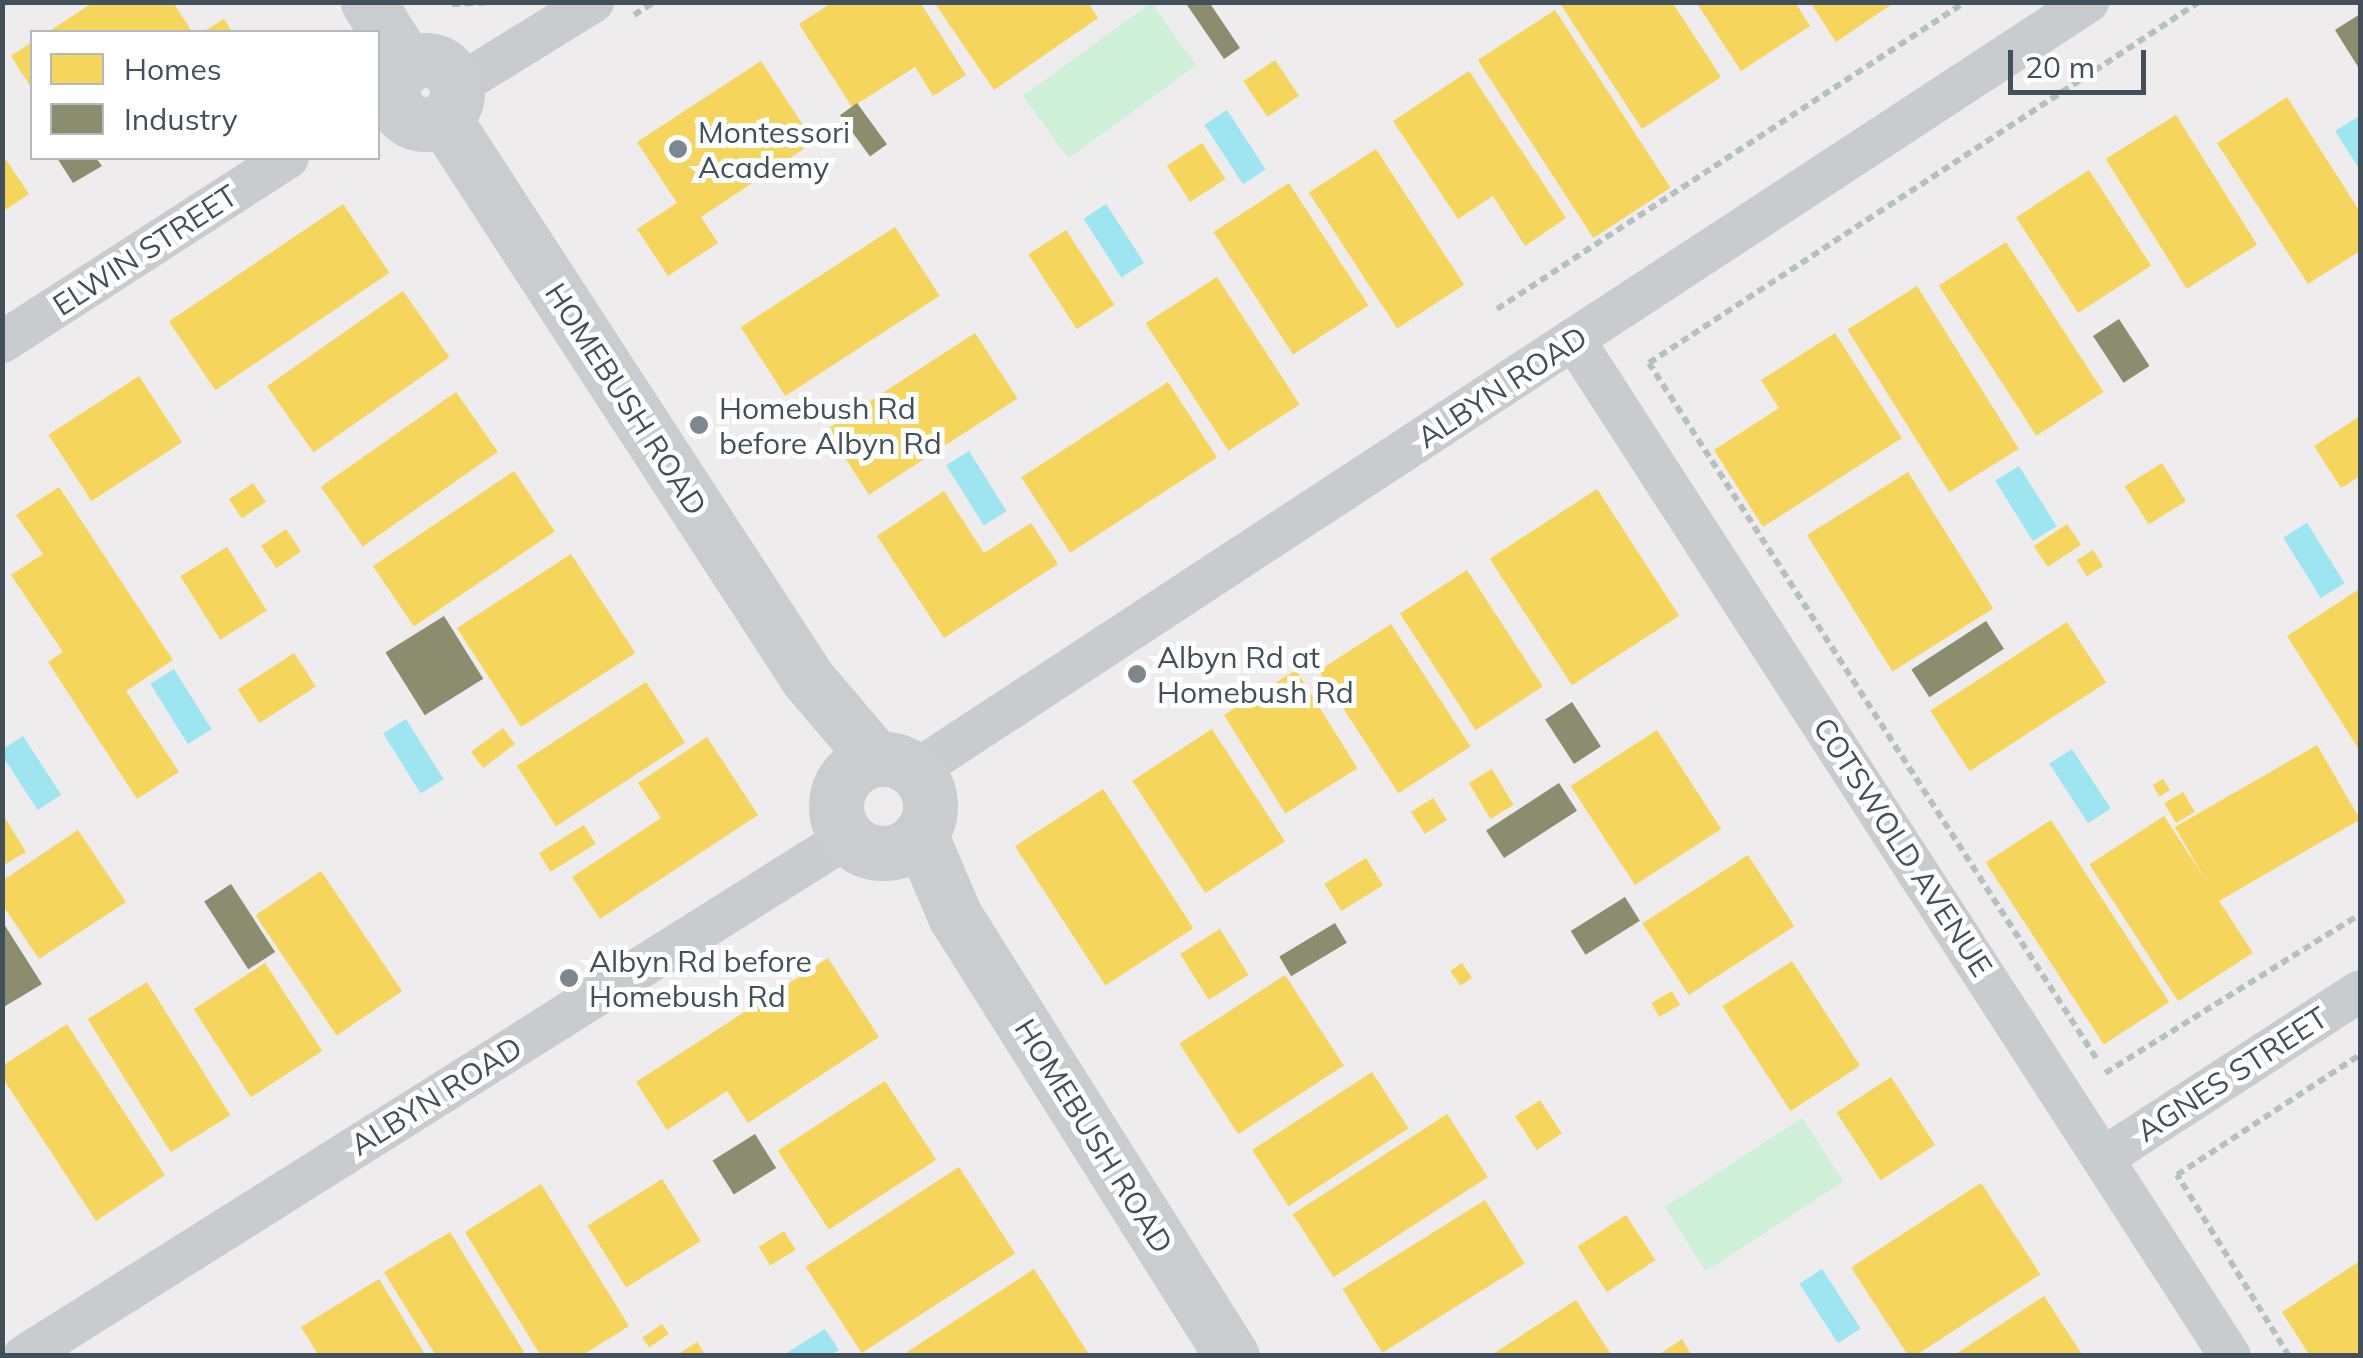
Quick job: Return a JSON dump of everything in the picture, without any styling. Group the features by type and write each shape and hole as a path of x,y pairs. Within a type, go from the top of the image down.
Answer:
{"main road":[{"name":"HOMEBUSH ROAD","path":"368,2 416,93 808,679 880,769 930,803 888,841 955,916 1232,1356"},
{"path":"880,769 836,810 888,841"}],"street":[{"path":"416,93 593,2"},
{"name":"ALBYN ROAD","path":"880,769 1574,340 2088,2"},
{"name":"ELWIN STREET","path":"2,342 285,160"},
{"name":"COTSWOLD AVENUE","path":"1574,340 2230,1356"},
{"name":"ALBYN ROAD","path":"24,1356 888,841"},
{"name":"AGNES STREET","path":"2103,1158 2360,991"}],"path":[{"path":"452,4 494,2"},
{"path":"1496,309 1965,2"},
{"path":"2199,2 1649,363 2109,1078 2360,914"},
{"path":"2290,1356 2177,1175 2360,1054"}],"green space":[{"path":"1151,3 1196,65 1068,158 1023,96"},
{"path":"1802,1118 1843,1182 1706,1271 1664,1207"}],"water":[{"path":"1227,110 1266,170 1243,184 1204,125"},
{"path":"2359,116 2360,119 2360,170 2335,131"},
{"path":"1106,204 1144,263 1121,277 1083,219"},
{"path":"969,451 1007,511 984,526 946,465"},
{"path":"2019,466 2057,526 2033,541 1995,481"},
{"path":"2307,523 2345,583 2321,598 2283,538"},
{"path":"174,669 212,729 188,744 150,684"},
{"path":"406,719 444,779 421,794 383,733"},
{"path":"23,736 61,795 38,810 2,755 2,750"},
{"path":"2072,749 2111,809 2088,823 2049,764"},
{"path":"1822,1269 1861,1329 1838,1343 1799,1284"},
{"path":"825,1329 839,1350 830,1355 783,1355"}],"building: Homes":[{"path":"94,2 173,2 191,30 51,30"},
{"path":"833,2 920,2 966,75 933,96 915,67 852,107 799,24"},
{"path":"934,2 1088,2 1098,18 994,90"},
{"path":"1559,2 1672,2 1721,77 1642,129"},
{"path":"1696,2 1795,2 1810,26 1741,71"},
{"path":"1810,2 1895,2 1836,42"},
{"path":"1555,10 1670,188 1593,238 1478,60"},
{"path":"224,19 231,30 206,30"},
{"path":"30,43 30,86 11,56"},
{"path":"1275,60 1299,96 1268,117 1243,81"},
{"path":"761,61 814,142 701,217 718,243 668,276 637,229 677,203 637,142"},
{"path":"1469,71 1566,218 1525,246 1493,196 1458,219 1393,121"},
{"path":"2287,97 2360,212 2360,251 2308,284 2217,143"},
{"path":"2176,115 2257,245 2187,289 2106,159"},
{"path":"1202,143 1225,179 1190,202 1167,166"},
{"path":"1376,149 1464,285 1397,328 1309,193"},
{"path":"2,154 29,194 2,212"},
{"path":"2089,170 2151,266 2078,313 2016,217"},
{"path":"1289,183 1369,305 1293,354 1214,232"},
{"path":"343,204 389,273 215,390 169,321"},
{"path":"895,227 940,296 785,396 741,327"},
{"path":"1066,230 1114,305 1077,329 1028,255"},
{"path":"2006,242 2103,392 2036,436 1939,286"},
{"path":"1217,277 1300,404 1228,451 1146,323"},
{"path":"1917,286 2019,449 1949,492 1847,329"},
{"path":"403,291 449,357 313,453 267,386"},
{"path":"975,333 1017,398 869,495 827,429"},
{"path":"1835,333 1902,438 1763,527 1714,450 1779,408 1761,380"},
{"path":"139,376 182,442 91,501 48,435"},
{"path":"1168,382 1217,457 1070,553 1021,477"},
{"path":"456,392 498,452 363,546 321,487"},
{"path":"2360,416 2360,476 2341,488 2314,446"},
{"path":"2162,463 2186,501 2149,524 2125,486"},
{"path":"514,471 555,532 414,627 373,566"},
{"path":"1908,472 1993,609 1892,672 1807,535"},
{"path":"253,483 266,502 242,518 229,499"},
{"path":"59,487 173,660 126,691 179,772 137,799 48,662 63,652 11,575 43,554 16,515"},
{"path":"1597,489 1679,616 1572,685 1490,559"},
{"path":"944,491 984,553 1031,523 1058,564 944,638 877,536"},
{"path":"2067,524 2081,545 2048,567 2034,546"},
{"path":"286,529 301,551 276,568 261,546"},
{"path":"227,547 267,611 220,640 180,576"},
{"path":"2093,550 2103,566 2087,576 2077,560"},
{"path":"571,554 635,653 521,727 457,628"},
{"path":"1467,570 1543,687 1476,730 1400,614"},
{"path":"2358,590 2360,594 2360,751 2287,636"},
{"path":"2067,622 2106,682 1970,771 1930,711"},
{"path":"1391,624 1471,746 1398,793 1319,671"},
{"path":"294,653 316,687 260,723 238,689"},
{"path":"1296,670 1357,768 1285,813 1224,715"},
{"path":"646,682 685,742 556,826 517,766"},
{"path":"503,728 515,744 483,768 471,752"},
{"path":"1212,729 1285,841 1205,893 1132,781"},
{"path":"1657,730 1721,829 1635,885 1571,786"},
{"path":"707,737 758,815 600,919 572,877 661,818 638,783"},
{"path":"2317,745 2360,819 2218,901 2175,827"},
{"path":"1492,769 1514,805 1490,819 1469,783"},
{"path":"2163,779 2170,790 2160,796 2153,785"},
{"path":"1103,789 1193,928 1105,985 1015,846"},
{"path":"2183,792 2195,812 2176,823 2164,803"},
{"path":"1433,798 1447,820 1425,834 1411,812"},
{"path":"2,813 26,852 2,866"},
{"path":"2164,816 2253,953 2178,1001 2089,864"},
{"path":"2051,820 2169,1002 2104,1044 1986,862"},
{"path":"584,825 596,844 551,872 539,853"},
{"path":"78,830 126,902 39,959 2,904 2,881"},
{"path":"1748,855 1794,926 1689,995 1642,924"},
{"path":"1366,858 1383,885 1341,911 1324,884"},
{"path":"321,871 402,991 337,1035 256,915"},
{"path":"1220,929 1249,975 1209,1000 1180,954"},
{"path":"828,958 879,1037 748,1123 727,1091 667,1130 636,1082"},
{"path":"1792,961 1860,1066 1790,1111 1722,1006"},
{"path":"265,963 322,1051 251,1097 194,1009"},
{"path":"1462,963 1472,978 1460,986 1450,971"},
{"path":"1285,975 1344,1066 1238,1134 1179,1044"},
{"path":"147,982 230,1115 171,1152 88,1019"},
{"path":"1672,991 1680,1005 1659,1017 1651,1003"},
{"path":"67,1024 165,1175 96,1221 2,1077 2,1066"},
{"path":"1372,1072 1408,1128 1289,1206 1252,1150"},
{"path":"1891,1077 1935,1145 1881,1180 1836,1112"},
{"path":"885,1081 936,1160 829,1230 778,1151"},
{"path":"1540,1100 1562,1134 1537,1150 1515,1116"},
{"path":"1447,1114 1488,1177 1334,1277 1293,1214"},
{"path":"959,1167 1015,1253 862,1353 806,1267"},
{"path":"662,1179 701,1241 626,1288 587,1226"},
{"path":"1981,1183 2040,1274 1915,1356 1909,1356 1851,1267"},
{"path":"541,1184 629,1326 581,1356 541,1356 465,1232"},
{"path":"1485,1200 1525,1264 1382,1353 1343,1289"},
{"path":"1626,1215 1655,1260 1607,1292 1577,1247"},
{"path":"784,1231 796,1250 770,1266 759,1247"},
{"path":"450,1232 524,1352 519,1356 436,1356 384,1272"},
{"path":"2360,1261 2360,1356 2310,1356 2282,1312"},
{"path":"1034,1269 1090,1356 901,1356"},
{"path":"379,1279 426,1356 319,1356 301,1327"},
{"path":"2044,1296 2083,1356 1953,1356"},
{"path":"1576,1300 1612,1356 1490,1356"},
{"path":"662,1324 669,1334 649,1348 642,1338"},
{"path":"1682,1339 1692,1356 1657,1356"},
{"path":"697,1342 706,1356 675,1356"}],"building: Industry":[{"path":"1185,2 1209,2 1240,48 1224,59"},
{"path":"2360,14 2360,70 2335,30"},
{"path":"857,103 887,144 870,157 840,115"},
{"path":"58,160 98,160 102,166 73,183"},
{"path":"2119,319 2149,366 2124,383 2093,336"},
{"path":"444,616 483,679 425,715 385,653"},
{"path":"1986,621 2004,649 1929,697 1911,669"},
{"path":"1572,702 1601,746 1574,764 1545,719"},
{"path":"1559,783 1577,811 1504,858 1486,830"},
{"path":"231,884 275,952 248,969 204,901"},
{"path":"1625,897 1640,921 1586,955 1571,931"},
{"path":"2,921 42,984 2,1008"},
{"path":"1335,923 1347,943 1291,976 1279,956"},
{"path":"755,1134 776,1168 734,1194 713,1160"}],"place":[{"name":"Montessori Academy","path":"678,149"},
{"name":"Homebush Rd before Albyn Rd","path":"699,425"},
{"name":"Albyn Rd at Homebush Rd","path":"1137,674"},
{"name":"Albyn Rd before Homebush Rd","path":"569,978"}]}
